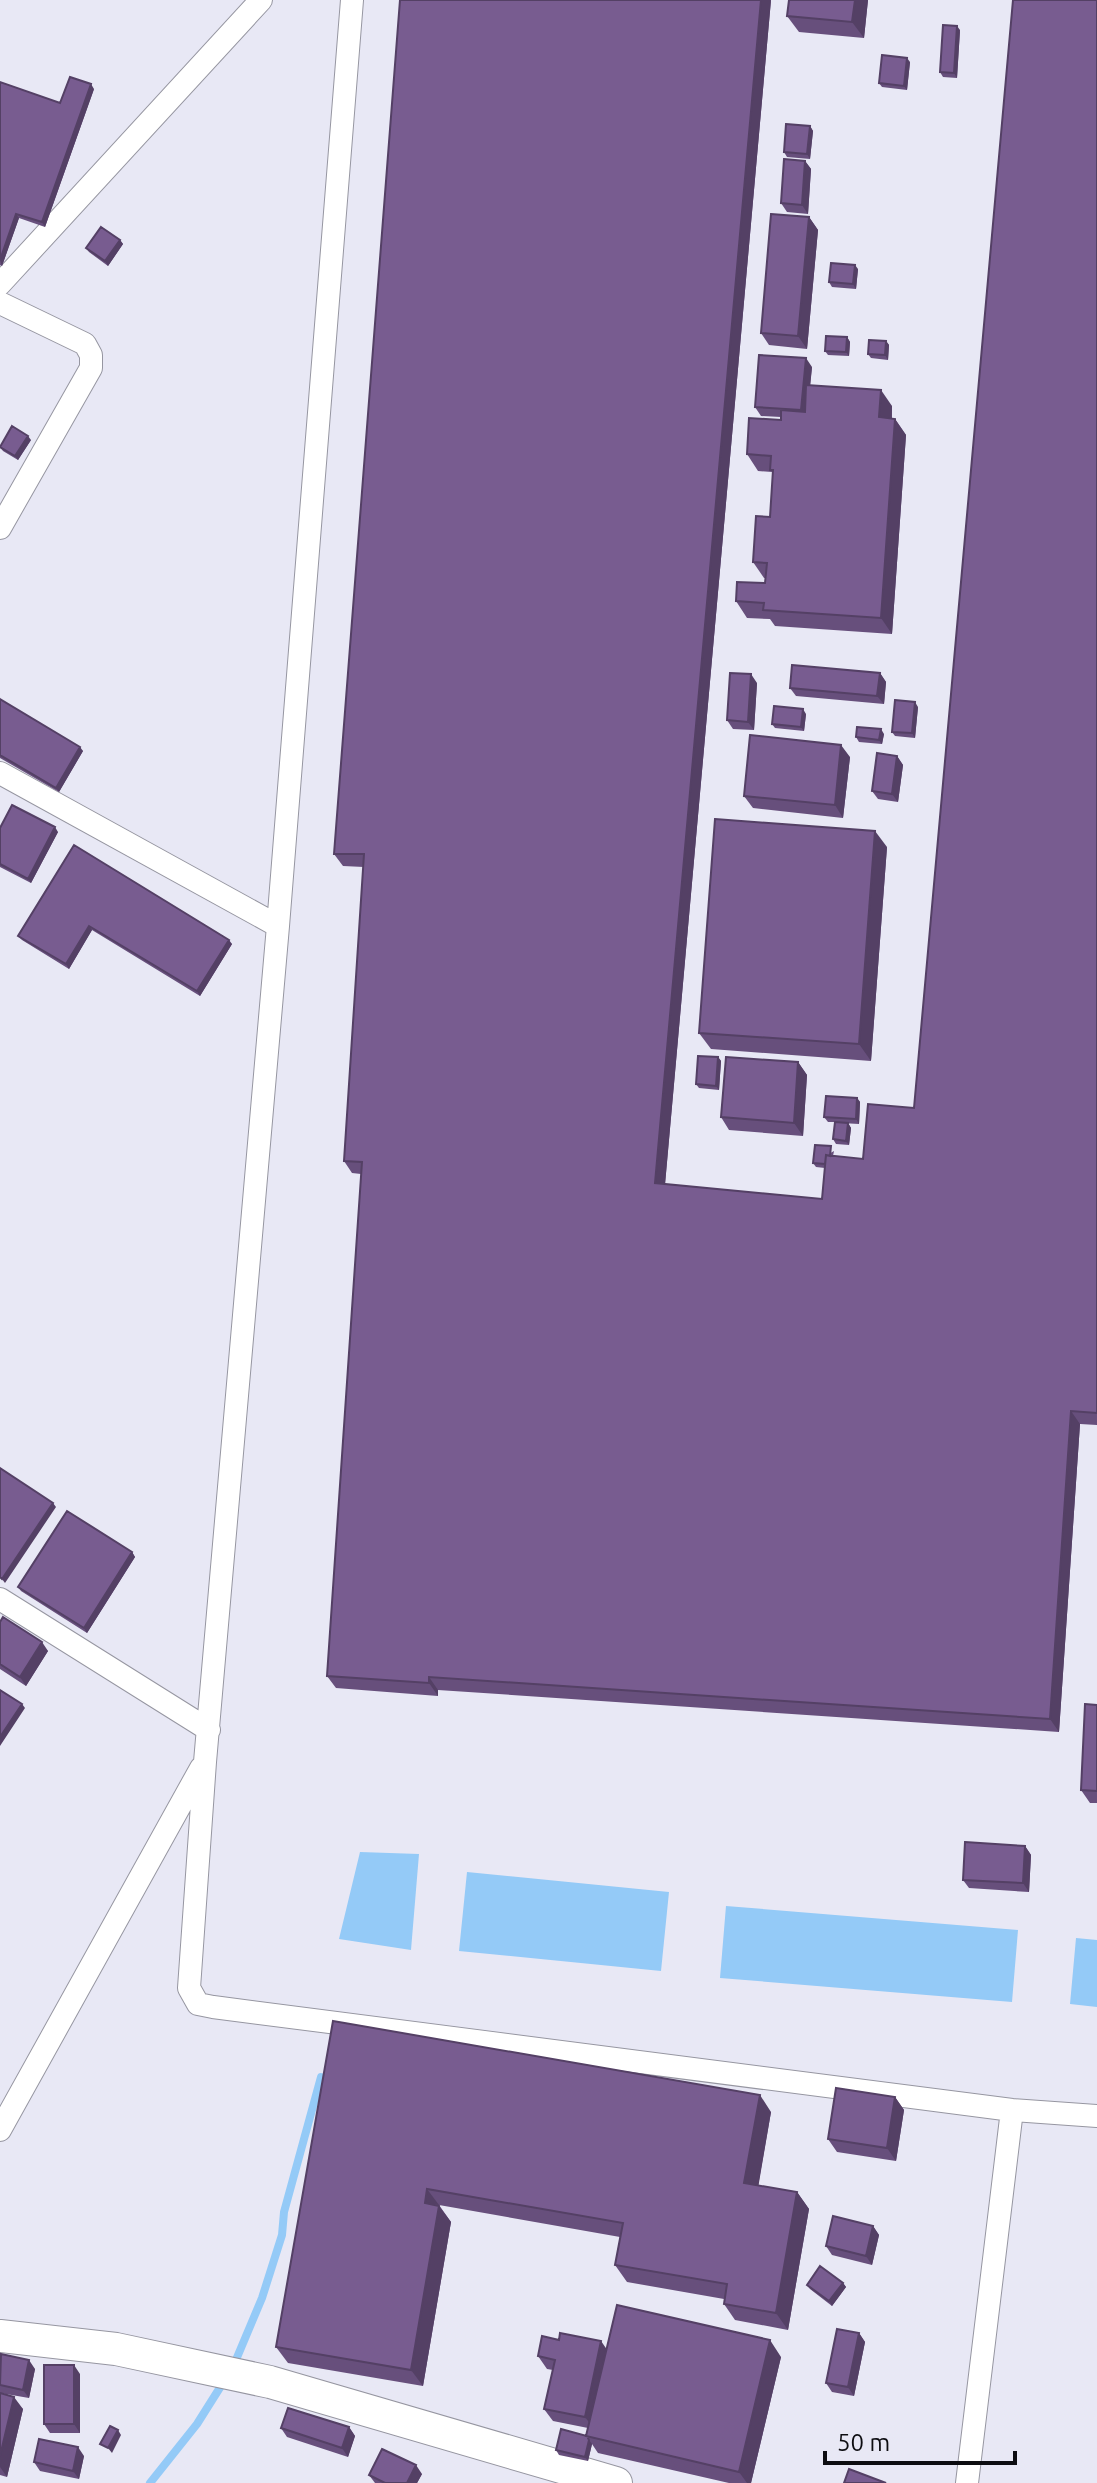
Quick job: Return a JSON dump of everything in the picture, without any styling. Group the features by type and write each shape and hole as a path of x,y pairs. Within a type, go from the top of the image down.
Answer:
{"street":[{"path":"0,284 261,0"},
{"path":"352,0 278,926 205,1762 189,1988 198,2004 1012,2110 1097,2116"},
{"path":"0,303 85,344 91,355 91,368 0,528"},
{"path":"0,773 278,926"},
{"path":"0,1599 209,1730"},
{"path":"0,2130 205,1762"},
{"path":"967,2483 1012,2110"},
{"path":"0,2336 116,2349 246,2377 552,2475 616,2483"}],"water":[{"path":"360,1852 419,1854 411,1950 339,1939"},
{"path":"467,1872 669,1892 661,1971 459,1951"},
{"path":"726,1906 1018,1930 1012,2002 720,1978"},
{"path":"1076,1938 1097,1940 1097,2007 1070,2004"}],"building":[{"path":"400,0 761,0 655,1183 822,1199 826,1155 863,1159 868,1104 914,1108 1013,0 1097,0 1097,1413 1071,1411 1050,1719 429,1677 429,1683 327,1676 362,1162 344,1161 364,854 334,854"},
{"path":"789,0 855,0 852,22 787,16"},
{"path":"943,25 957,26 954,73 940,72"},
{"path":"882,55 907,58 904,86 879,83"},
{"path":"70,77 91,84 42,222 16,214 0,260 0,82 60,103"},
{"path":"786,124 810,126 807,154 784,152"},
{"path":"784,159 805,161 802,205 781,203"},
{"path":"771,214 809,217 798,336 761,333"},
{"path":"101,227 120,240 105,261 86,248"},
{"path":"831,263 855,265 853,284 829,282"},
{"path":"826,336 847,337 846,352 825,351"},
{"path":"869,340 886,341 885,355 868,354"},
{"path":"759,355 806,358 801,410 755,407"},
{"path":"806,385 881,390 879,417 895,419 881,618 763,610 764,603 736,601 737,582 765,583 767,563 753,562 756,516 770,517 773,470 770,470 771,456 747,454 749,418 781,420 781,410 805,412"},
{"path":"12,426 28,436 15,456 0,447"},
{"path":"792,665 880,673 877,696 790,688"},
{"path":"730,673 751,674 748,722 727,720"},
{"path":"0,699 80,747 56,788 0,755"},
{"path":"895,700 915,702 912,733 892,732"},
{"path":"774,706 803,709 801,727 772,724"},
{"path":"857,727 881,729 879,740 856,737"},
{"path":"750,735 841,745 835,805 744,796"},
{"path":"877,753 897,756 892,794 872,791"},
{"path":"12,805 55,827 28,879 0,864 0,828"},
{"path":"715,819 875,831 859,1044 699,1033"},
{"path":"74,845 229,940 197,991 89,926 66,964 18,936"},
{"path":"698,1056 718,1057 716,1086 696,1084"},
{"path":"726,1057 798,1062 794,1123 721,1117"},
{"path":"826,1096 857,1098 856,1119 824,1117"},
{"path":"835,1122 848,1123 846,1141 833,1139"},
{"path":"815,1145 831,1146 825,1164 813,1163"},
{"path":"0,1468 53,1503 2,1579 0,1577"},
{"path":"67,1511 132,1552 84,1628 18,1587"},
{"path":"3,1617 42,1642 20,1677 0,1664 0,1622"},
{"path":"0,1690 22,1704 0,1737"},
{"path":"1085,1704 1097,1705 1097,1791 1081,1790"},
{"path":"965,1842 1025,1846 1023,1883 963,1880"},
{"path":"333,2021 760,2095 744,2183 797,2192 776,2313 724,2304 727,2284 615,2265 623,2223 427,2189 425,2203 439,2206 411,2370 276,2347"},
{"path":"836,2088 895,2097 887,2148 828,2139"},
{"path":"833,2216 873,2226 866,2256 826,2246"},
{"path":"820,2266 843,2283 829,2301 807,2285"},
{"path":"617,2305 770,2340 739,2472 586,2436"},
{"path":"837,2329 859,2333 848,2387 826,2383"},
{"path":"560,2333 601,2341 585,2417 544,2409 555,2360 538,2356 542,2336 559,2340"},
{"path":"1,2354 29,2360 23,2390 0,2385"},
{"path":"44,2365 74,2365 74,2424 44,2424"},
{"path":"0,2393 14,2397 0,2456"},
{"path":"288,2408 349,2427 342,2448 281,2428"},
{"path":"110,2426 118,2430 108,2448 100,2444"},
{"path":"561,2429 587,2436 585,2457 556,2450"},
{"path":"39,2439 78,2447 73,2471 34,2462"},
{"path":"382,2449 416,2465 407,2483 385,2483 369,2475"},
{"path":"849,2469 886,2483 844,2483"}],"waterway":[{"path":"233,2367 262,2298 282,2235 284,2212 321,2077"},
{"path":"150,2483 197,2424 226,2378"}]}
